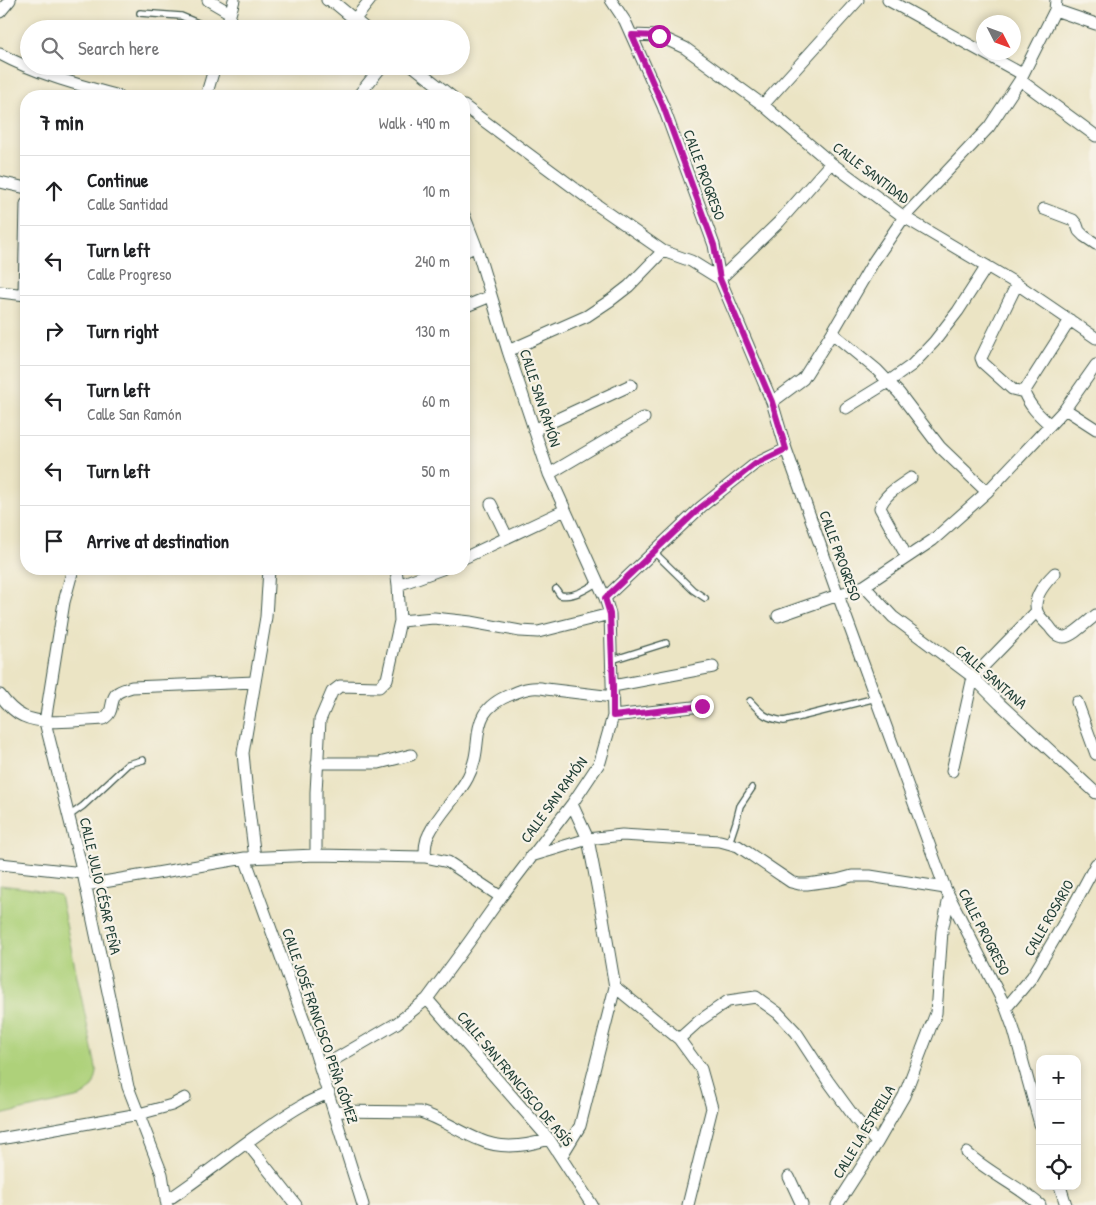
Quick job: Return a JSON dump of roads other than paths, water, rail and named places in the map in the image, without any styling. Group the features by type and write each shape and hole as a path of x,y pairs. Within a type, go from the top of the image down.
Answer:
{"street":[{"path":"0,12 10,0"},
{"path":"208,0 230,13"},
{"path":"228,20 234,0"},
{"path":"327,0 336,4 354,19 370,0"},
{"name":"CALLE PROGRESO","path":"611,0 632,35 663,106 714,245 720,279 772,402 786,449 838,595 947,893 1006,1008 1036,1110"},
{"path":"764,105 858,0"},
{"path":"888,0 1021,77 1096,136"},
{"path":"772,402 803,379 874,261 904,217 989,127 1021,77 1056,5 1095,22"},
{"name":"CALLE SANTIDAD","path":"632,35 659,36 685,48 764,105 831,163 904,217 1017,284 1096,338"},
{"path":"0,54 20,64"},
{"path":"52,75 100,90"},
{"path":"208,90 212,75"},
{"path":"363,90 375,75"},
{"path":"423,75 440,90"},
{"path":"470,111 597,206 663,251 691,261 720,279 779,222 831,163"},
{"path":"0,182 20,187"},
{"path":"1044,209 1073,220 1079,231 1096,244"},
{"name":"CALLE SAN RAMÓN","path":"320,1068 397,1023 427,999 531,856 572,804 600,762 613,716 610,614 605,598 549,474 470,230"},
{"path":"470,249 476,246"},
{"path":"508,351 587,316 629,286 663,251"},
{"path":"846,408 912,365 934,342 958,311 987,266"},
{"path":"1017,284 981,358 983,363 1012,389 1024,392"},
{"path":"0,292 20,294"},
{"path":"470,305 491,296"},
{"path":"1024,392 1070,320"},
{"path":"832,333 877,370 900,394 940,447 987,492"},
{"path":"778,616 864,586 933,540 987,492 1050,426 1065,409 1096,365"},
{"path":"534,430 631,385"},
{"path":"1024,392 1027,401 1050,426"},
{"path":"1065,409 1096,429"},
{"path":"549,474 644,418"},
{"path":"605,598 701,507 755,464 786,449"},
{"path":"907,557 880,508 881,502 911,478"},
{"path":"491,504 507,537"},
{"path":"470,555 565,510"},
{"path":"1055,573 1040,593 1037,601 1037,611 1056,635 1070,636 1096,615"},
{"name":"CALLE JULIO CÉSAR PEÑA","path":"71,575 64,602 46,722 86,885 128,1087 162,1174 166,1203"},
{"name":"CALLE JOSÉ FRANCISCO PEÑA GÓMEZ","path":"269,575 266,617 243,753 250,858 329,1093 363,1205"},
{"path":"316,855 316,792 320,720 332,692 340,686 379,687 387,679 400,621 397,575"},
{"path":"398,585 426,575"},
{"name":"CALLE SANTANA","path":"864,586 893,617 973,677 1096,793"},
{"path":"952,770 973,677 1037,611"},
{"path":"400,621 434,618 538,632 610,614"},
{"path":"425,857 428,835 470,774 483,714 506,696 530,687 562,691 613,692 714,666"},
{"path":"0,695 4,710 46,722 103,719 108,716 112,709 115,696 121,690 132,687 255,682"},
{"path":"1076,702 1096,754"},
{"path":"613,716 702,706"},
{"path":"318,762 379,763 412,755"},
{"path":"561,1156 580,1126 615,986 588,839 572,804"},
{"path":"531,856 588,839 622,835 720,841 738,846 791,882 799,884 837,880 852,876 870,876 947,893"},
{"path":"86,885 250,858 316,855 425,857 448,862 501,897"},
{"path":"0,864 83,873"},
{"name":"CALLE ROSARIO","path":"1006,1008 1032,977 1096,864"},
{"name":"CALLE LA ESTRELLA","path":"837,1205 877,1143 904,1096 936,1013 942,931 947,893"},
{"path":"615,986 678,1039 700,1069 712,1108 688,1205"},
{"path":"678,1039 699,1021 728,1001 756,998 778,1014 796,1032 828,1081 877,1143"},
{"name":"CALLE SAN FRANCISCO DE ASÍS","path":"427,999 549,1139 592,1205"},
{"path":"166,1203 269,1126 303,1104 329,1093"},
{"path":"0,1139 139,1114 185,1098"},
{"path":"334,1111 420,1112 430,1115 481,1141 496,1146 516,1146 549,1139"},
{"path":"247,1143 296,1205"},
{"path":"967,1153 978,1163 1017,1187 1040,1205"},
{"path":"789,1177 802,1205"},
{"path":"1061,1190 1065,1204"}],"lane":[{"path":"140,13 181,16 191,20"},
{"path":"654,552 693,590 705,598"},
{"path":"556,589 560,595 565,596 584,590 598,582"},
{"path":"612,660 666,643"},
{"path":"750,701 762,714 770,719 784,721 876,698"},
{"path":"69,816 83,806 128,764 143,760"},
{"path":"729,843 740,806 752,788"}]}
